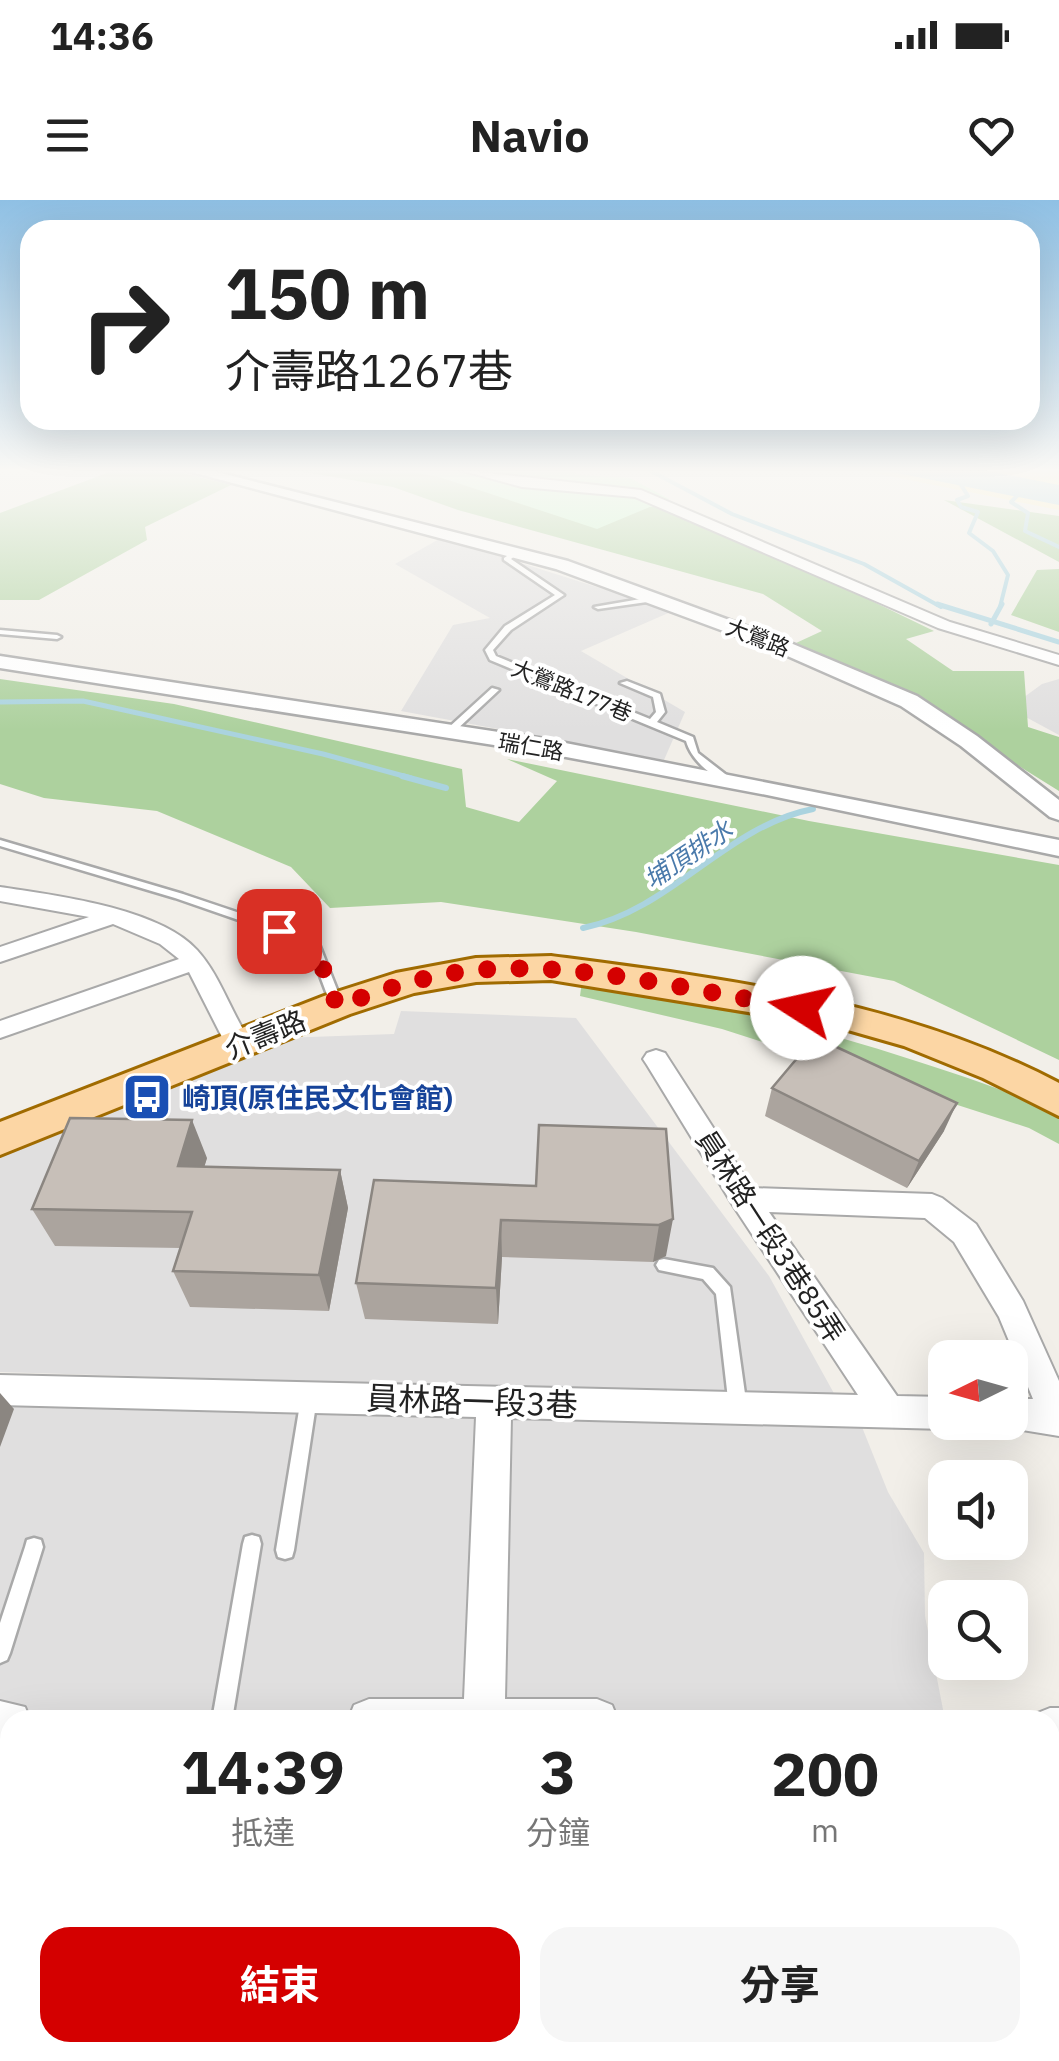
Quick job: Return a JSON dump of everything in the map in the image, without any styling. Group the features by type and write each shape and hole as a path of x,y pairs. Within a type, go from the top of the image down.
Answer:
{"main road":[{"name":"介壽路","path":"0,1139 428,960 498,951 570,950 717,974 922,1020 1059,1082"},
{"name":"介壽路","path":"0,1118 231,1031 335,998 476,970 552,968 670,984 834,1014 916,1036 997,1068 1059,1102"}],"street":[{"name":"大鶯路","path":"531,557 658,598 910,701 969,740 1059,812"},
{"path":"787,557 944,625 1059,660"},
{"name":"瑞仁路","path":"0,662 228,693 726,779 1059,848"},
{"path":"0,894 47,900 109,918 183,948 231,1031"},
{"path":"0,954 109,918"},
{"path":"1,1030 194,962"},
{"name":"員林路一段3巷85弄","path":"656,1060 744,1199 888,1411"},
{"path":"744,1199 932,1206 966,1233 1012,1310 1058,1418 1028,1416"},
{"name":"員林路一段3巷","path":"0,1390 928,1412"},
{"path":"484,1710 494,1404"}],"lane":[{"name":"大鶯路177巷","path":"509,557 506,559 560,595 508,628 489,650 494,658 690,738 694,754 726,779"},
{"path":"598,607 658,598"},
{"path":"0,632 58,637"},
{"path":"624,683 657,696 660,712 651,722"},
{"path":"450,731 495,690"},
{"path":"0,843 179,896 313,942 335,998"},
{"path":"664,1265 708,1274 724,1292 738,1408"},
{"path":"285,1550 309,1395"},
{"path":"224,1710 252,1544"},
{"path":"0,1653 34,1547"}],"shaded area":[{"path":"408,557 501,557 673,611 581,651 685,712 664,760 401,711 453,625 490,618 395,564"},
{"path":"1059,679 1059,735 1009,708 1042,684"},
{"path":"401,1011 576,1018 769,1276 836,1397 0,1372 0,1150 282,1038 394,1034"},
{"path":"0,1398 862,1427 888,1492 924,1553 928,1680 937,1680 943,1710 0,1710"}],"green space":[{"path":"0,557 117,557 39,600 0,600"},
{"path":"628,557 779,557 934,631 906,639 953,671 1024,671 1028,727 1059,737 1059,791 881,680 796,643 822,631 763,594"},
{"path":"1059,569 1059,632 1011,615 1037,570"},
{"path":"0,679 174,704 462,769 466,807 519,822 557,781 507,759 809,821 1059,865 1059,1060 894,981 636,932 441,902 330,908 291,867 157,811 44,798 0,784"},
{"path":"582,981 750,1014 971,1079 1059,1116 1059,1144 1029,1128 722,1029 580,996"}],"building":[{"path":"815,1037 957,1103 919,1161 772,1088"},
{"path":"70,1118 192,1120 178,1166 340,1170 319,1275 173,1271 192,1212 32,1209"},
{"path":"539,1125 666,1129 673,1219 659,1225 501,1220 496,1288 356,1283 374,1180 536,1186"}],"waterway":[{"path":"845,557 941,607"},
{"path":"997,557 1008,575 1000,607"},
{"path":"937,604 992,621"},
{"path":"992,621 1002,604"},
{"path":"992,621 1059,642"},
{"path":"0,702 83,701 323,754 411,778"},
{"path":"402,776 446,788"},
{"name":"埔頂排水","path":"583,928 644,904 753,832 813,809"}],"place":[{"name":"崎頂(原住民文化會館)","path":"147,1097"}],"route":[{"path":"279,931 313,942 337,1006 409,982 476,970 552,968 802,1008"}]}
